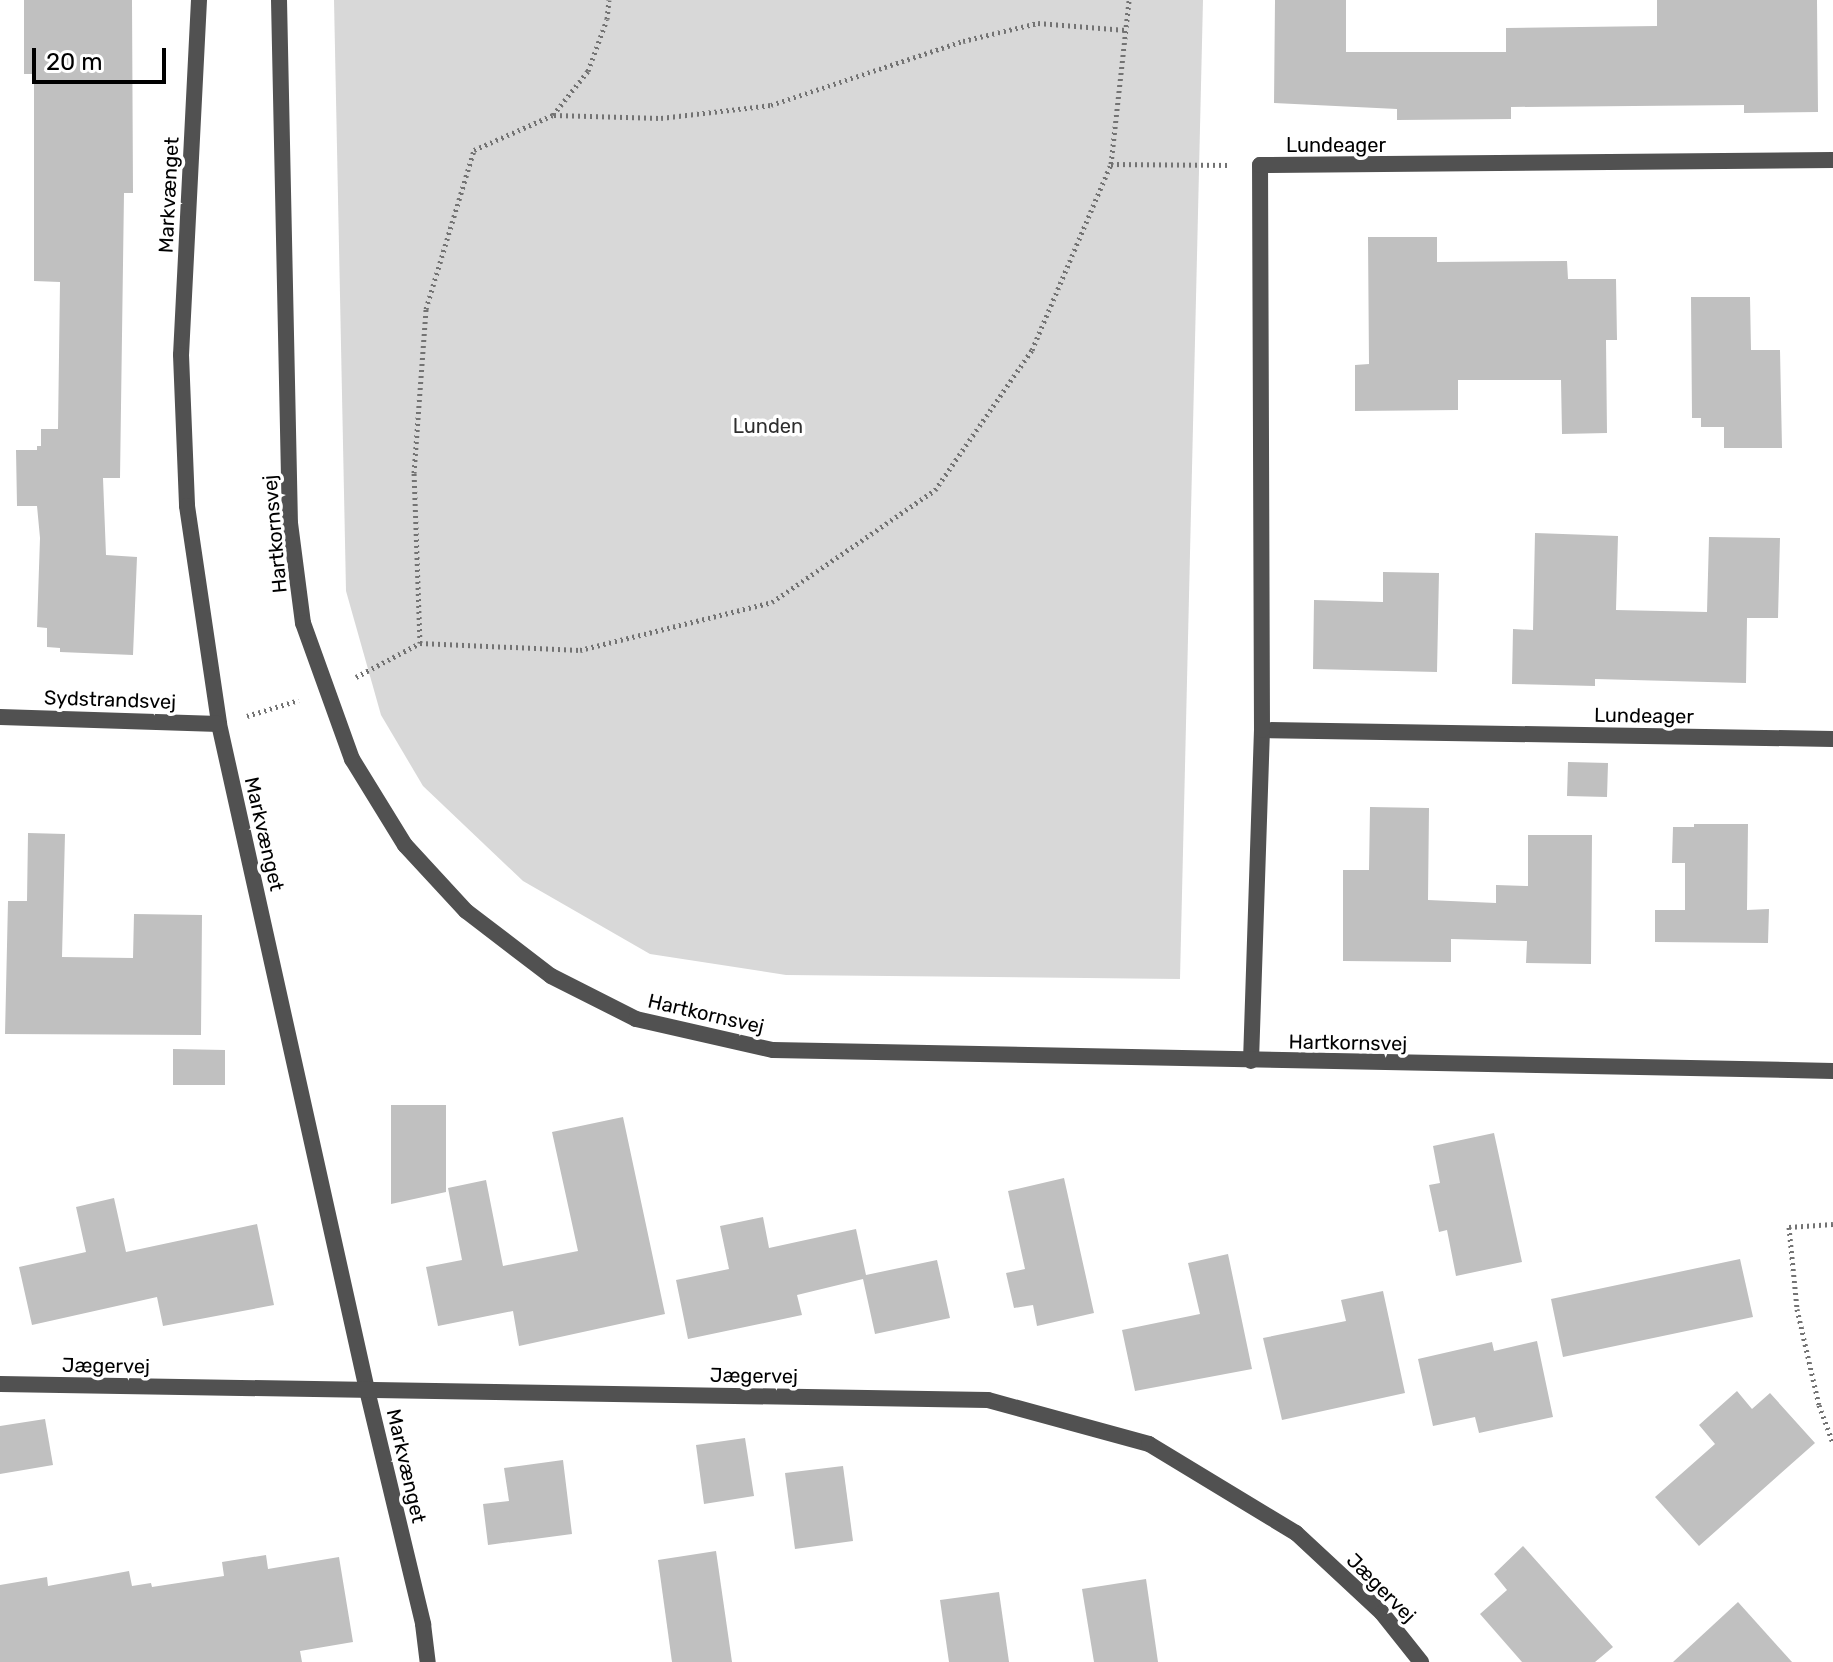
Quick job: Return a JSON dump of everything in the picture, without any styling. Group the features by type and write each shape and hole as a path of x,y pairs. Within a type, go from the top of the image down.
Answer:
{"street":[{"name":"Markvænget","path":"199,0 182,370 187,506 219,724 367,1390 423,1624 428,1662"},
{"name":"Hartkornsvej","path":"279,0 290,523 303,623 352,759 405,845 466,911 551,976 636,1019 773,1050 1833,1071"},
{"name":"Lundeager","path":"1251,1061 1262,730 1260,165 1833,160"},
{"name":"Sydstrandsvej","path":"0,717 219,724"},
{"name":"Lundeager","path":"1262,730 1833,739"},
{"name":"Jægervej","path":"0,1384 988,1400 1149,1444 1296,1533 1382,1613 1421,1662"}],"path":[{"path":"553,115 588,71 607,19 609,0"},
{"path":"219,724 326,692 420,643 580,650 772,602 935,490 1032,350 1111,164 1129,0"},
{"path":"420,643 414,473 426,309 474,150 553,115 661,118 771,105 963,41 1038,23 1126,30"},
{"path":"1111,164 1260,165"},
{"path":"1833,1224 1789,1227 1797,1309 1819,1405 1833,1443"}],"green space":[{"name":"Lunden","path":"334,0 1203,0 1180,979 786,975 650,954 523,881 423,786 381,715 346,591"}],"building":[{"path":"24,0 132,0 133,193 124,193 120,478 103,478 106,555 137,557 133,655 60,652 60,648 47,647 47,628 37,627 40,538 37,506 17,506 16,450 37,450 37,446 41,446 41,429 58,429 60,282 34,281 34,74 24,74"},
{"path":"1275,0 1346,0 1346,52 1506,52 1506,28 1657,26 1657,0 1817,0 1818,112 1744,113 1744,105 1511,107 1511,119 1397,120 1397,109 1274,103"},
{"path":"1368,237 1437,237 1437,262 1567,261 1568,279 1616,279 1617,340 1606,340 1607,433 1562,434 1561,380 1458,380 1458,410 1355,411 1355,365 1369,364"},
{"path":"1691,297 1750,297 1751,350 1780,350 1782,448 1724,448 1724,427 1701,427 1701,418 1692,418"},
{"path":"1535,533 1618,536 1616,610 1707,612 1709,537 1780,538 1778,618 1747,618 1746,683 1595,679 1595,686 1512,684 1513,629 1533,630"},
{"path":"1383,572 1439,573 1437,672 1313,669 1314,600 1383,602"},
{"path":"1568,762 1608,763 1607,797 1567,796"},
{"path":"1370,807 1429,808 1428,900 1496,903 1496,885 1528,886 1528,835 1592,835 1591,964 1526,963 1527,941 1451,939 1451,962 1343,961 1343,870 1369,870"},
{"path":"1694,824 1748,824 1747,910 1769,909 1768,943 1655,942 1655,910 1685,910 1685,863 1672,863 1673,827 1694,827"},
{"path":"28,833 65,834 62,957 133,958 134,914 202,915 201,1035 5,1034 8,901 27,901"},
{"path":"173,1049 225,1050 225,1085 173,1085"},
{"path":"391,1105 446,1105 446,1192 391,1204"},
{"path":"623,1117 665,1314 519,1346 513,1311 438,1326 426,1267 462,1260 448,1188 486,1180 503,1266 578,1251 552,1132"},
{"path":"1494,1133 1522,1262 1456,1276 1447,1230 1439,1232 1429,1185 1440,1183 1433,1146"},
{"path":"1064,1178 1094,1313 1037,1326 1033,1305 1014,1308 1006,1273 1025,1269 1008,1191"},
{"path":"114,1198 126,1252 257,1224 274,1305 163,1326 157,1297 32,1325 19,1267 86,1252 76,1207"},
{"path":"763,1217 769,1248 856,1229 866,1275 937,1260 950,1318 875,1334 863,1279 797,1295 802,1315 688,1339 676,1280 729,1269 720,1226"},
{"path":"1228,1254 1252,1369 1135,1391 1122,1330 1200,1314 1188,1263"},
{"path":"1740,1259 1753,1317 1563,1357 1551,1299"},
{"path":"1383,1291 1405,1393 1282,1420 1263,1338 1346,1321 1341,1300"},
{"path":"1537,1341 1553,1417 1479,1433 1475,1417 1433,1426 1418,1359 1492,1342 1494,1351"},
{"path":"1737,1391 1752,1409 1770,1393 1815,1443 1699,1546 1655,1497 1715,1444 1699,1425"},
{"path":"45,1419 53,1465 0,1474 0,1426"},
{"path":"745,1438 754,1496 704,1504 696,1445"},
{"path":"563,1460 572,1534 488,1545 483,1504 509,1501 504,1468"},
{"path":"843,1466 853,1541 795,1549 785,1473"},
{"path":"1523,1546 1613,1647 1595,1662 1522,1662 1480,1614 1507,1590 1494,1574"},
{"path":"716,1551 732,1662 672,1662 658,1560"},
{"path":"266,1555 268,1569 339,1557 353,1642 300,1651 302,1662 0,1662 0,1585 47,1577 48,1586 129,1571 132,1586 151,1583 152,1587 224,1576 222,1562"},
{"path":"1146,1579 1158,1662 1094,1662 1082,1589"},
{"path":"999,1592 1009,1662 949,1662 940,1600"},
{"path":"1738,1602 1792,1662 1673,1662"}]}
